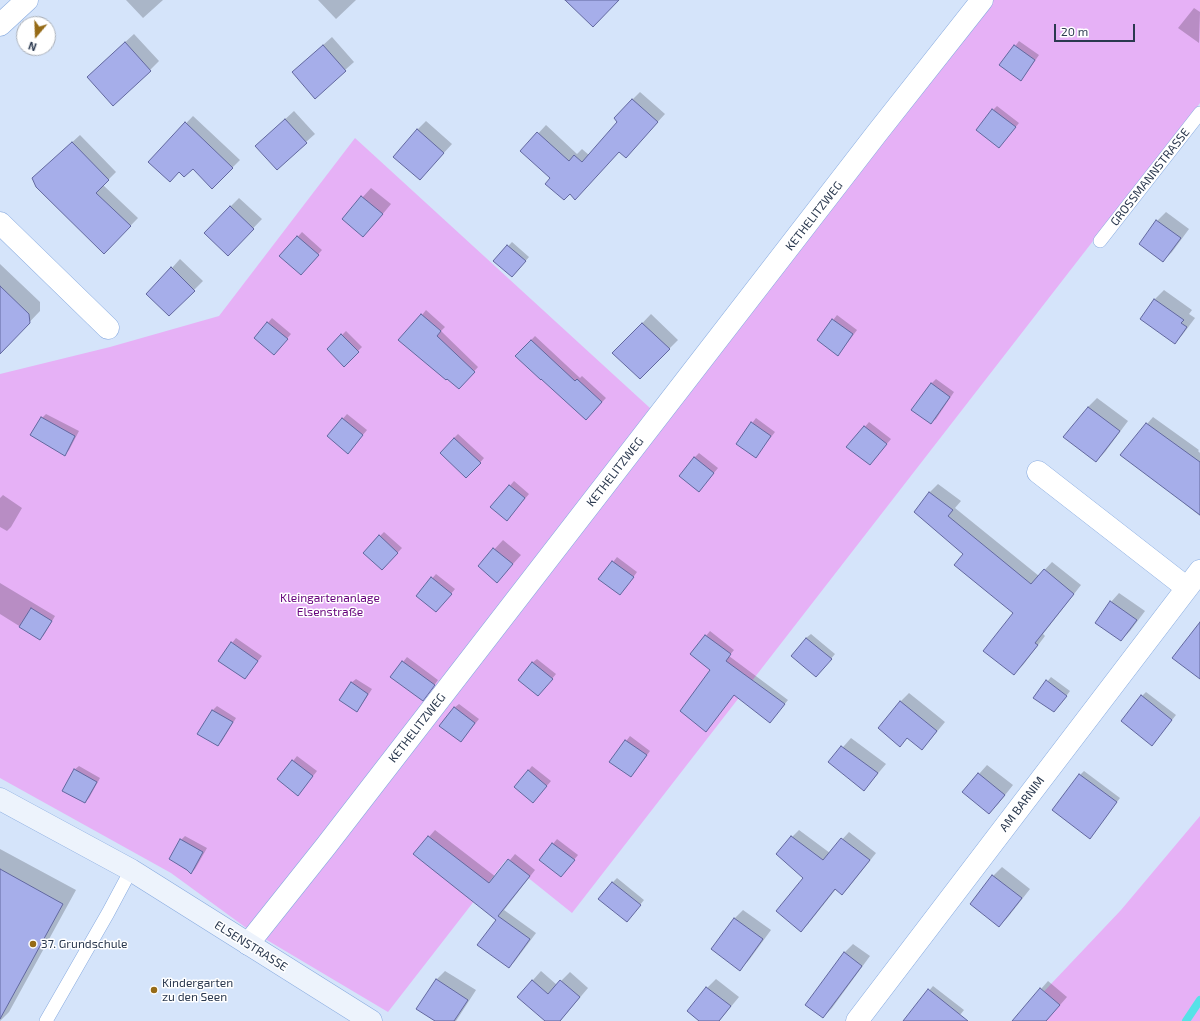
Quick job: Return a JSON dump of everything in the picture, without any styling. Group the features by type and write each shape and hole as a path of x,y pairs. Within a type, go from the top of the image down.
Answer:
{"street":[{"path":"0,25 27,0"},
{"name":"KETHELITZWEG","path":"248,944 326,846 982,0"},
{"path":"0,223 108,328"},
{"name":"AM BARNIM","path":"857,1021 1194,579 1038,472"},
{"name":"ELSENSTRASSE","path":"0,799 131,870 371,1021"}],"lane":[{"name":"GROSSMANNSTRASSE","path":"1100,241 1200,113"},
{"path":"46,1021 131,870"}],"green space":[{"name":"Kleingartenanlage Elsenstraße","path":"989,0 1200,0 1200,103 572,913 506,860 388,1012 245,927 171,873 0,778 0,374 110,347 219,316 355,138 662,419"},
{"path":"1200,816 1200,1021 1016,1021 1121,910"}],"building":[{"path":"565,0 619,0 593,27"},
{"path":"125,42 151,71 113,106 87,77"},
{"path":"323,45 346,71 315,99 292,72"},
{"path":"1014,45 1035,60 1021,81 999,65"},
{"path":"632,99 658,122 626,158 619,152 575,200 570,194 564,200 545,184 550,178 520,151 537,132 569,161 574,155 582,162 617,122 614,118"},
{"path":"992,109 1016,127 999,148 976,130"},
{"path":"285,119 307,143 277,170 255,146"},
{"path":"185,122 233,168 212,189 193,169 184,177 179,172 170,182 148,162"},
{"path":"417,129 444,153 420,180 393,157"},
{"path":"72,142 109,180 96,193 131,226 104,254 36,187 32,178"},
{"path":"361,196 383,214 363,237 342,219"},
{"path":"230,206 254,229 228,256 204,233"},
{"path":"1156,220 1181,238 1163,262 1139,244"},
{"path":"297,236 319,255 301,275 279,256"},
{"path":"507,245 526,261 512,277 493,261"},
{"path":"171,267 195,291 169,316 146,294"},
{"path":"0,286 29,314 30,323 0,354"},
{"path":"1154,299 1184,320 1181,323 1187,327 1175,344 1140,319"},
{"path":"421,314 441,331 437,336 475,372 459,389 398,340"},
{"path":"832,319 853,334 838,356 817,340"},
{"path":"267,322 288,339 274,355 254,338"},
{"path":"642,323 670,349 640,379 612,353"},
{"path":"341,334 359,352 344,367 327,349"},
{"path":"531,340 575,381 577,379 602,402 586,420 515,356"},
{"path":"931,383 950,397 931,424 911,410"},
{"path":"1088,407 1120,431 1096,462 1063,437"},
{"path":"41,417 75,436 65,456 30,435"},
{"path":"342,418 363,435 348,454 327,436"},
{"path":"751,422 771,436 756,458 736,444"},
{"path":"1146,423 1200,462 1200,515 1120,455"},
{"path":"864,426 887,444 870,465 846,447"},
{"path":"454,438 481,463 466,478 440,453"},
{"path":"694,457 714,473 699,492 679,476"},
{"path":"509,485 525,498 507,521 490,507"},
{"path":"929,492 953,510 948,516 1031,584 1044,569 1074,594 1035,643 1038,645 1014,675 983,651 1013,613 954,565 963,554 914,512"},
{"path":"379,535 398,553 382,570 363,553"},
{"path":"493,548 513,564 497,583 478,566"},
{"path":"612,561 634,577 620,595 598,579"},
{"path":"431,577 452,594 436,612 416,596"},
{"path":"1110,601 1137,620 1121,641 1095,623"},
{"path":"31,608 52,621 40,640 19,627"},
{"path":"1200,622 1200,679 1172,658"},
{"path":"705,635 731,654 726,661 785,704 770,723 734,695 706,732 680,711 710,670 690,654"},
{"path":"806,638 832,659 816,677 791,656"},
{"path":"231,642 258,661 245,679 218,661"},
{"path":"402,661 435,685 423,701 390,677"},
{"path":"532,662 553,679 538,696 518,680"},
{"path":"1046,680 1067,696 1054,712 1033,698"},
{"path":"351,682 368,694 357,712 339,700"},
{"path":"1141,695 1172,720 1152,746 1121,721"},
{"path":"900,701 937,731 922,750 907,738 900,747 878,728"},
{"path":"454,707 475,723 461,742 439,726"},
{"path":"212,710 233,722 218,746 197,734"},
{"path":"625,740 647,755 631,777 609,762"},
{"path":"841,746 878,773 864,791 828,762"},
{"path":"292,760 313,776 298,796 277,779"},
{"path":"74,769 97,782 85,803 62,791"},
{"path":"528,770 547,786 533,803 514,787"},
{"path":"978,773 1005,795 989,814 962,792"},
{"path":"1079,774 1117,802 1090,839 1052,810"},
{"path":"428,836 489,883 508,859 530,876 498,916 530,939 509,968 477,945 496,920 413,854"},
{"path":"791,836 823,860 841,838 870,860 842,895 835,889 801,932 776,911 803,878 776,854"},
{"path":"180,839 203,852 191,874 169,859"},
{"path":"552,843 575,860 561,877 539,860"},
{"path":"0,869 63,904 0,1019"},
{"path":"992,875 1022,898 999,927 970,904"},
{"path":"612,882 641,905 627,922 598,899"},
{"path":"734,918 763,939 740,971 711,949"},
{"path":"844,952 862,966 823,1018 805,1005"},
{"path":"436,979 468,1000 454,1021 435,1021 416,1009"},
{"path":"532,980 548,994 560,980 580,997 560,1021 545,1021 517,997"},
{"path":"706,987 731,1006 719,1021 699,1021 687,1011"},
{"path":"1040,988 1060,1005 1046,1021 1012,1021"},
{"path":"928,989 968,1021 903,1021"}],"waterway":[{"path":"1186,1021 1200,1000"}],"place":[{"name":"37. Grundschule","path":"33,944"},
{"name":"Kindergarten zu den Seen","path":"154,990"}]}
